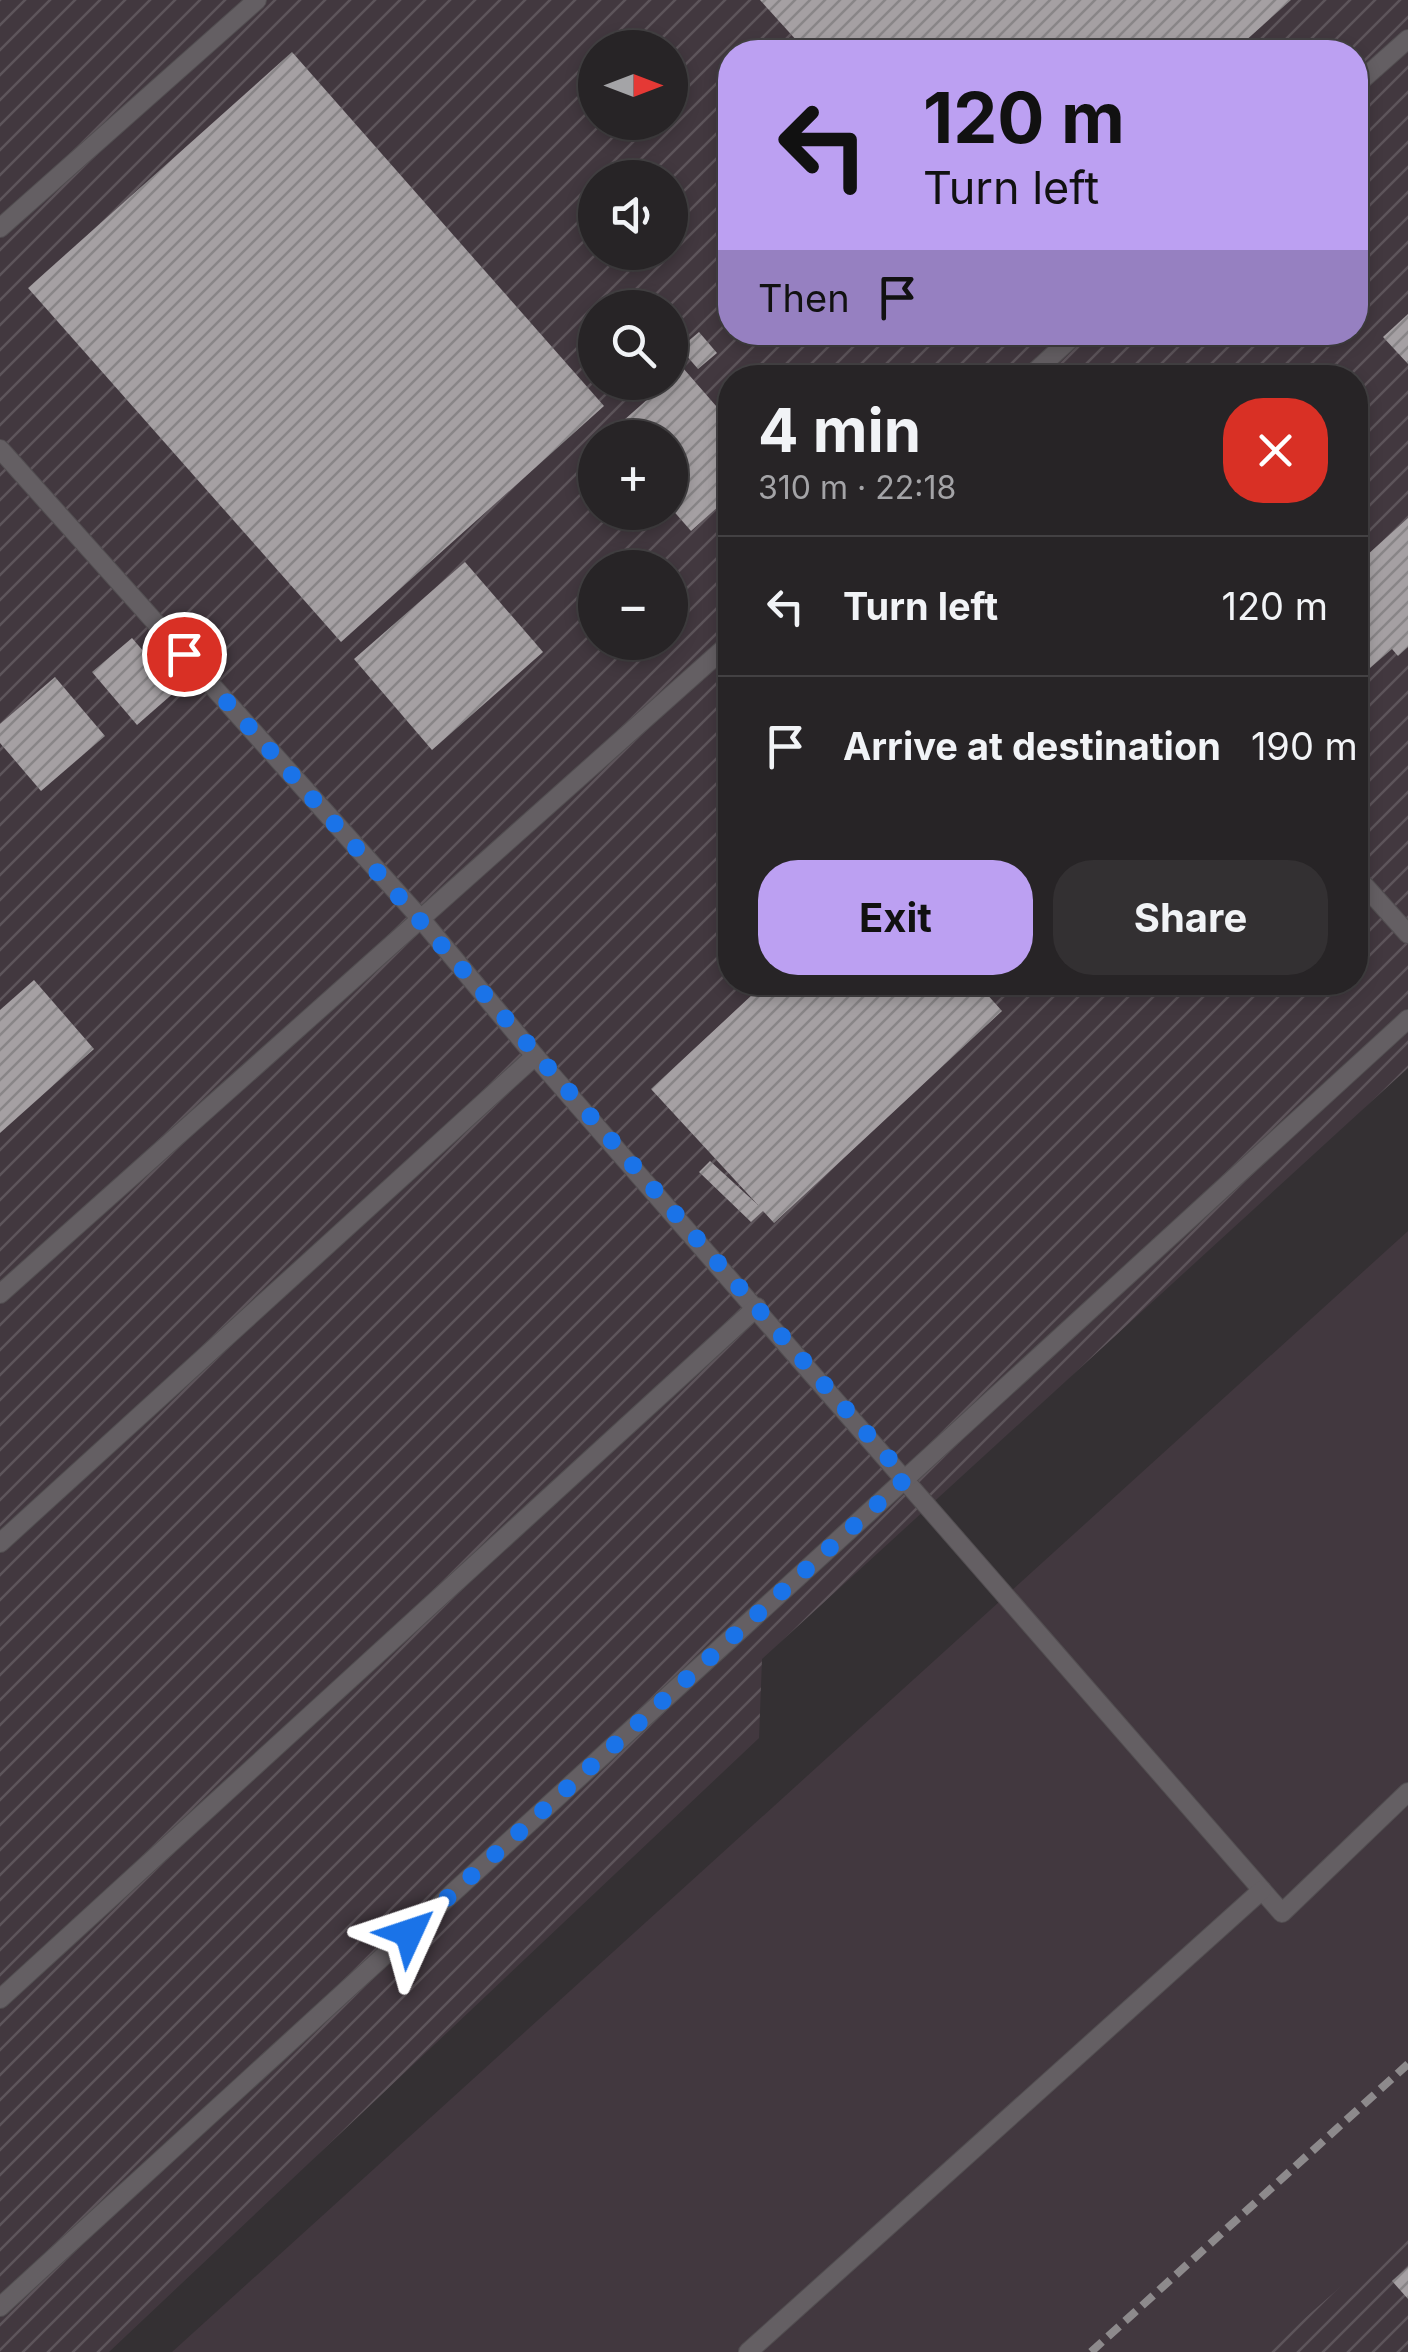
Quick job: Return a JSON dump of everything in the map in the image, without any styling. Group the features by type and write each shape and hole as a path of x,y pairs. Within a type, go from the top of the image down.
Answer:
{"lane":[{"path":"0,228 257,0"},
{"path":"1368,74 1408,39"},
{"path":"1042,365 1064,345"},
{"path":"0,449 421,919 1282,1913 1408,1792"},
{"path":"0,1294 718,654"},
{"path":"1368,889 1408,934"},
{"path":"0,2307 1408,1019"},
{"path":"0,1543 536,1056"},
{"path":"0,1999 757,1307"},
{"path":"748,2352 1262,1890"}],"shaded area":[{"path":"0,0 1408,0 1408,1068 762,1659 759,1738 109,2352 0,2352"},
{"path":"1408,1231 1408,2244 1288,2352 172,2352"},
{"path":"1408,2228 1408,2352 1266,2352"}],"building":[{"path":"760,0 1291,0 1246,40 796,40"},
{"path":"292,52 578,376 578,400 599,400 604,406 588,420 578,420 578,429 341,642 28,288"},
{"path":"1408,314 1408,364 1383,337"},
{"path":"699,332 717,353 698,369 688,357 688,341"},
{"path":"688,374 718,408 718,507 691,531 688,420 624,420 647,400 688,400"},
{"path":"1408,518 1408,647 1398,656 1392,649 1368,670 1368,554"},
{"path":"465,562 543,652 432,750 354,659"},
{"path":"132,638 177,690 137,725 92,672"},
{"path":"55,677 105,736 41,791 0,743 0,724"},
{"path":"34,980 94,1049 0,1133 0,1010"},
{"path":"752,995 988,995 1002,1011 774,1223 763,1211 751,1222 699,1172 710,1161 758,1205 651,1089"},
{"path":"1408,2267 1408,2299 1392,2281"}],"railway":[{"path":"1091,2352 1408,2064"}],"route":[{"path":"184,654 421,919 906,1478 409,1933"}]}
